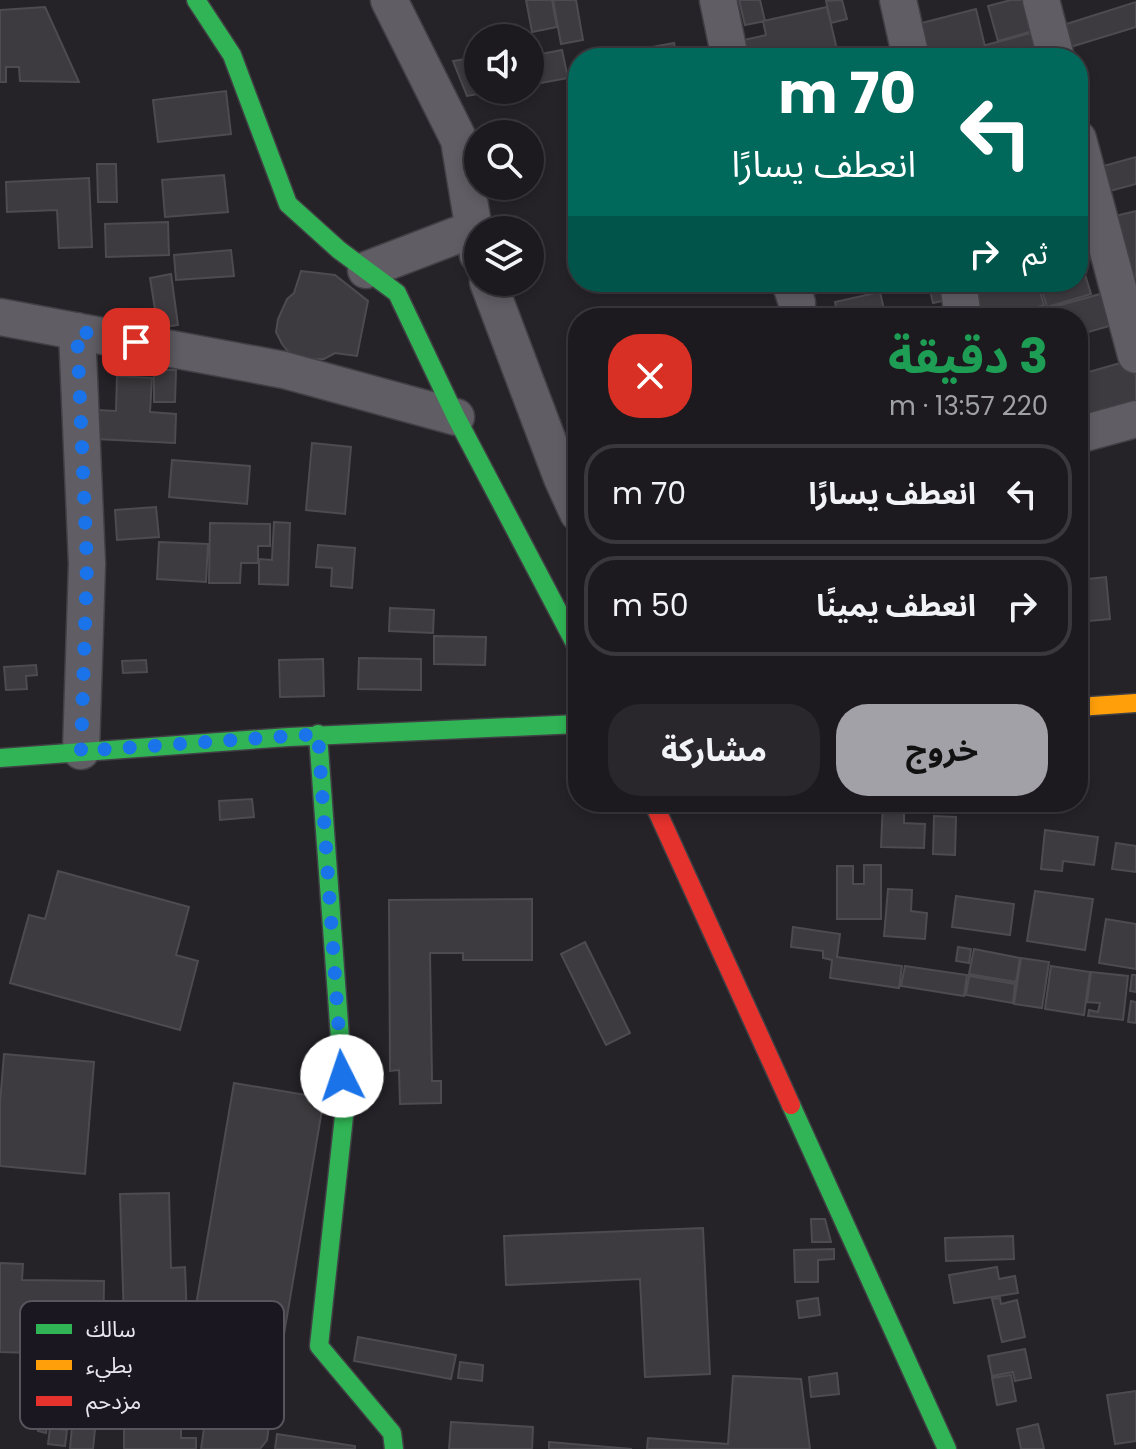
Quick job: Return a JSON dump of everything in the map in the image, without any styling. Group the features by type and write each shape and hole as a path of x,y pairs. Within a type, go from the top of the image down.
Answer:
{"street":[{"path":"196,0 232,55 288,204 397,293 456,417 568,630"},
{"path":"389,0 459,140 472,216"},
{"path":"718,0 728,48"},
{"path":"898,0 909,48"},
{"path":"1041,0 1053,48"},
{"path":"1088,176 1136,355"},
{"path":"366,270 464,245"},
{"path":"493,296 568,491"},
{"path":"0,317 284,370 456,417"},
{"path":"77,331 87,564 81,751"},
{"path":"1088,432 1136,419"},
{"path":"1088,706 1136,703"},
{"path":"0,758 318,734 568,724"},
{"path":"318,734 345,1107 319,1346 392,1433 394,1449"},
{"path":"658,812 947,1449"}],"building":[{"path":"526,0 552,0 557,27 544,30 544,24 530,24"},
{"path":"553,0 576,0 583,40 561,44"},
{"path":"739,0 760,0 765,21 745,25"},
{"path":"842,0 847,19 831,23 826,1"},
{"path":"1011,0 1027,0 1036,30 998,41 988,6"},
{"path":"1136,2 1136,27 1064,48 1057,27"},
{"path":"45,7 79,82 20,81 19,67 6,67 6,82 0,82 0,10"},
{"path":"827,7 837,48 746,48 744,40 766,35 763,21"},
{"path":"976,9 985,48 920,48 914,25"},
{"path":"1038,31 1043,48 987,48 986,45"},
{"path":"674,43 675,48 647,48"},
{"path":"562,50 568,78 544,82 544,53"},
{"path":"464,59 464,88 453,61"},
{"path":"226,91 231,134 158,142 153,100"},
{"path":"1136,157 1136,184 1106,192 1100,167"},
{"path":"97,164 116,164 117,202 98,202"},
{"path":"224,175 228,212 165,217 162,180"},
{"path":"89,178 92,247 59,248 57,210 7,212 6,182"},
{"path":"1136,211 1136,278 1133,279 1115,216"},
{"path":"1094,221 1103,255 1088,259 1088,222"},
{"path":"168,222 169,255 106,257 105,224"},
{"path":"231,250 234,276 176,280 174,255"},
{"path":"301,271 335,275 368,301 357,356 335,353 324,359 301,359 290,354 282,344 276,332 278,319 287,299 294,293"},
{"path":"171,274 178,325 158,328 150,278"},
{"path":"1088,284 1091,294 1047,307 1043,292 1088,292"},
{"path":"1114,290 1123,322 1088,332 1088,308 1054,307"},
{"path":"801,292 823,292 802,296"},
{"path":"880,292 884,308 836,308 835,302"},
{"path":"930,292 954,292 956,298 933,303"},
{"path":"978,292 1040,292 1044,305 1033,308 966,308 963,296"},
{"path":"1131,360 1136,378 1136,401 1088,414 1088,372"},
{"path":"154,370 176,370 175,402 154,402"},
{"path":"117,376 152,378 150,412 176,414 175,443 96,439 98,410 116,411"},
{"path":"312,443 351,447 345,514 306,510"},
{"path":"172,460 250,466 247,504 169,497"},
{"path":"156,507 159,537 117,540 115,510"},
{"path":"274,522 290,523 288,585 259,584 259,559 272,560"},
{"path":"210,523 270,524 270,546 258,546 258,563 241,563 240,583 209,583"},
{"path":"159,542 208,544 206,582 157,579"},
{"path":"318,545 355,548 352,588 331,586 332,568 316,567"},
{"path":"1106,577 1110,619 1088,621 1088,579"},
{"path":"390,608 434,610 433,633 389,631"},
{"path":"434,636 486,637 485,665 434,664"},
{"path":"359,658 421,659 421,690 358,689"},
{"path":"323,659 324,696 280,697 279,660"},
{"path":"146,660 147,672 123,673 122,661"},
{"path":"36,665 37,675 26,676 27,689 6,690 4,667"},
{"path":"252,799 254,817 220,820 219,801"},
{"path":"883,812 904,812 904,823 925,824 924,848 881,847"},
{"path":"934,816 956,817 955,855 933,854"},
{"path":"1045,830 1098,837 1094,865 1063,861 1062,871 1041,869"},
{"path":"1116,843 1136,846 1136,872 1112,869"},
{"path":"864,865 881,865 881,919 837,919 837,866 853,866 853,884 864,884"},
{"path":"58,871 189,907 176,955 198,961 180,1030 10,983 29,915 45,919"},
{"path":"888,889 912,890 911,911 927,913 925,939 884,936"},
{"path":"1035,891 1093,899 1085,950 1027,941"},
{"path":"956,896 1014,904 1010,935 952,927"},
{"path":"532,899 532,960 463,960 463,953 430,953 432,1081 441,1081 441,1103 400,1104 399,1070 390,1071 389,900"},
{"path":"1106,919 1136,924 1136,969 1099,963"},
{"path":"793,927 840,934 837,957 902,966 899,988 830,978 832,960 823,958 823,951 791,947"},
{"path":"585,942 630,1033 606,1045 561,954"},
{"path":"958,947 971,949 969,963 956,961"},
{"path":"974,949 1020,958 1016,982 969,974"},
{"path":"1021,958 1049,962 1042,1008 1014,1004"},
{"path":"905,966 967,975 964,996 901,986"},
{"path":"1051,966 1090,972 1084,1015 1045,1009"},
{"path":"1091,972 1128,976 1123,1020 1088,1016 1089,1010 1098,1012 1100,1003 1087,1002"},
{"path":"1132,975 1136,975 1136,992 1130,991"},
{"path":"969,976 1015,984 1013,1003 966,995"},
{"path":"1131,1001 1136,1002 1136,1023 1128,1022"},
{"path":"4,1054 94,1062 85,1174 0,1166"},
{"path":"234,1083 324,1098 284,1334 284,1301 197,1301"},
{"path":"169,1193 171,1268 185,1267 186,1301 123,1301 120,1194"},
{"path":"811,1219 825,1219 831,1242 812,1242"},
{"path":"703,1228 710,1374 645,1377 640,1279 506,1285 504,1236"},
{"path":"1013,1236 1014,1259 946,1261 945,1238"},
{"path":"834,1249 834,1259 818,1260 818,1282 795,1282 794,1250"},
{"path":"0,1263 23,1264 22,1280 104,1281 104,1301 20,1301 20,1353 0,1352"},
{"path":"997,1267 999,1279 1015,1276 1018,1293 954,1303 949,1275"},
{"path":"818,1298 820,1315 799,1318 797,1301"},
{"path":"1000,1298 1001,1304 1017,1300 1025,1337 1002,1342 992,1299"},
{"path":"358,1337 456,1355 451,1379 354,1361"},
{"path":"1025,1349 1031,1378 1015,1381 1013,1372 992,1376 988,1356"},
{"path":"460,1362 483,1365 482,1381 458,1378"},
{"path":"837,1373 839,1394 811,1397 809,1377"},
{"path":"1011,1375 1016,1401 997,1405 992,1378"},
{"path":"733,1376 801,1379 810,1449 647,1449 648,1438 728,1444"},
{"path":"1136,1391 1136,1441 1115,1444 1107,1395"},
{"path":"451,1422 533,1427 532,1449 449,1449"},
{"path":"1038,1424 1044,1449 1021,1449 1017,1429"},
{"path":"50,1429 67,1430 65,1446 48,1444"},
{"path":"72,1429 95,1429 93,1449 70,1449"},
{"path":"124,1429 181,1429 181,1438 196,1438 196,1449 124,1449"},
{"path":"204,1429 269,1429 267,1440 260,1449 201,1449"},
{"path":"277,1434 355,1446 355,1449 275,1449"},
{"path":"549,1442 632,1449 549,1449"}],"traffic: fast":[{"path":"196,0 232,55 288,204 339,250 397,293 456,417 568,630"},
{"path":"0,758 289,737 568,724"},
{"path":"318,734 345,1107 319,1346 392,1433 394,1449"},
{"path":"791,1105 947,1449"}],"traffic: slow":[{"path":"1088,706 1136,703"}],"traffic: jam":[{"path":"658,812 791,1105"}],"route":[{"path":"136,342 77,331 87,564 81,751 318,734 342,1076"}]}
